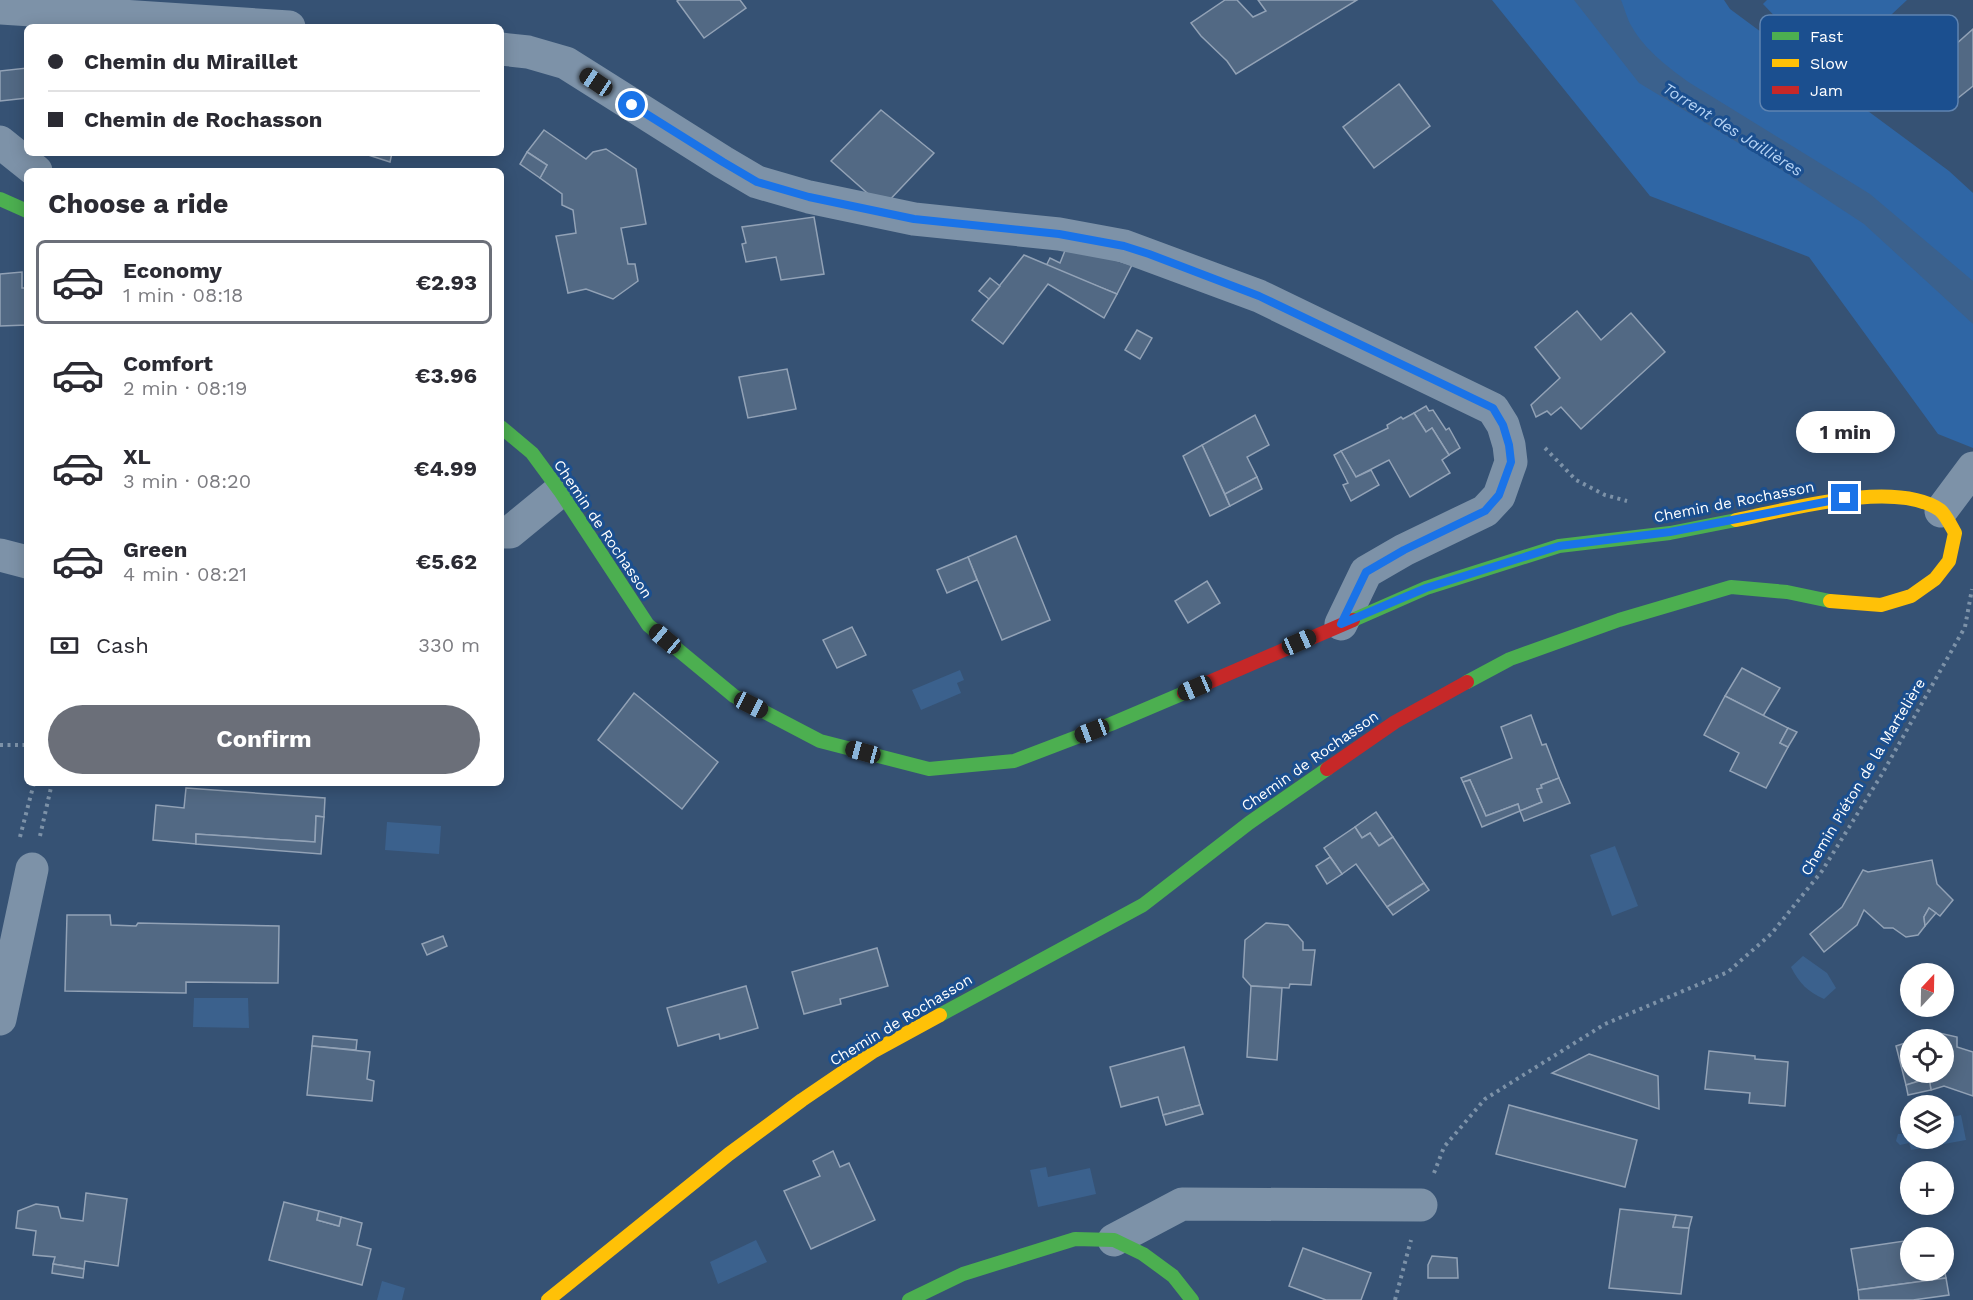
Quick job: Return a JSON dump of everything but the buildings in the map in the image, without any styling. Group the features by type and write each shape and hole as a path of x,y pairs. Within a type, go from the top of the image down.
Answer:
{"street":[{"path":"0,8 243,24"},
{"path":"504,49 528,52 566,63 757,182 809,197 914,219 1059,234 1124,246 1259,296 1493,408 1503,425 1511,462 1499,495 1485,511 1404,550 1366,572 1341,624"},
{"path":"0,142 32,168"},
{"path":"0,199 24,210"},
{"name":"Chemin de Rochasson","path":"504,430 532,453 560,491 648,625 734,696 820,741 929,769 1014,761 1111,724 1426,588 1559,546 1670,532 1845,498 1888,496 1922,502 1941,511 1955,533 1949,561 1935,579 1911,596 1881,605 1841,603 1787,592 1731,587 1619,620 1510,659 1395,722 1249,823 1143,904 874,1052 811,1094 729,1154 548,1300"},
{"path":"1941,511 1973,468"},
{"path":"504,532 510,531 560,491"},
{"path":"0,555 24,561"},
{"path":"0,1019 32,869"},
{"path":"909,1300 963,1274 1075,1239 1114,1239 1182,1204 1421,1204"},
{"path":"1114,1239 1143,1254 1173,1276 1192,1300"}],"path":[{"path":"1503,425 1523,432 1552,452 1576,480 1605,495 1630,502"},
{"name":"Chemin Piéton de la Martelière","path":"1395,1300 1421,1204 1444,1147 1485,1099 1605,1024 1728,972 1772,933 1822,871 1882,774 1965,627 1972,593 1971,584"},
{"path":"0,745 24,745"},
{"path":"32,869 51,786"}],"shaded area":[{"path":"1492,0 1724,0 1730,9 1760,31 1760,111 1868,111 1949,171 1973,193 1973,448 1938,434 1809,257 1650,196"},
{"path":"1767,0 1907,0 1891,15 1774,15 1763,4"}],"water":[{"name":"Torrent des Jaillières","path":"1574,0 1621,0 1637,35 1658,58 1674,71 1870,194 1973,281 1973,324 1864,224 1765,159 1639,83"},
{"path":"960,670 964,680 957,683 961,693 921,710 912,690"},
{"path":"387,822 441,826 439,854 385,850"},
{"path":"1615,846 1638,906 1612,916 1590,855"},
{"path":"1803,956 1827,973 1836,988 1824,999 1804,986 1791,967"},
{"path":"194,998 248,998 249,1028 193,1027"},
{"path":"1961,1115 1966,1140 1954,1142 1954,1117"},
{"path":"1900,1134 1900,1145 1896,1141"},
{"path":"1046,1167 1048,1177 1090,1168 1096,1194 1038,1207 1030,1170"},
{"path":"756,1240 767,1262 718,1284 710,1262"},
{"path":"382,1281 405,1288 402,1300 377,1300"}],"traffic: fast":[{"path":"0,199 24,210"},
{"path":"504,430 532,453 560,491 648,625 734,696 820,741 929,769 1014,761 1184,693"},
{"path":"1353,620 1426,588 1559,546 1670,533 1736,520"},
{"path":"1467,682 1510,659 1619,620 1731,587 1787,592 1830,601"},
{"path":"940,1015 1143,905 1249,823 1327,769"},
{"path":"909,1300 963,1274 1075,1239 1114,1240 1143,1254 1173,1276 1192,1300"}],"traffic: slow":[{"path":"1736,520 1811,504 1869,497 1896,497 1920,501 1940,510 1944,515 1955,533 1949,561 1935,579 1911,596 1881,605 1830,601"},
{"path":"548,1300 729,1154 802,1100 874,1051 940,1015"}],"traffic: jam":[{"path":"1184,693 1353,620"},
{"path":"1327,769 1395,722 1467,682"}],"route":[{"path":"632,105 757,182 809,197 914,219 1059,234 1124,246 1259,296 1493,408 1503,425 1511,462 1499,495 1485,511 1404,550 1366,572 1341,624 1426,588 1559,546 1670,532 1845,498"}]}
